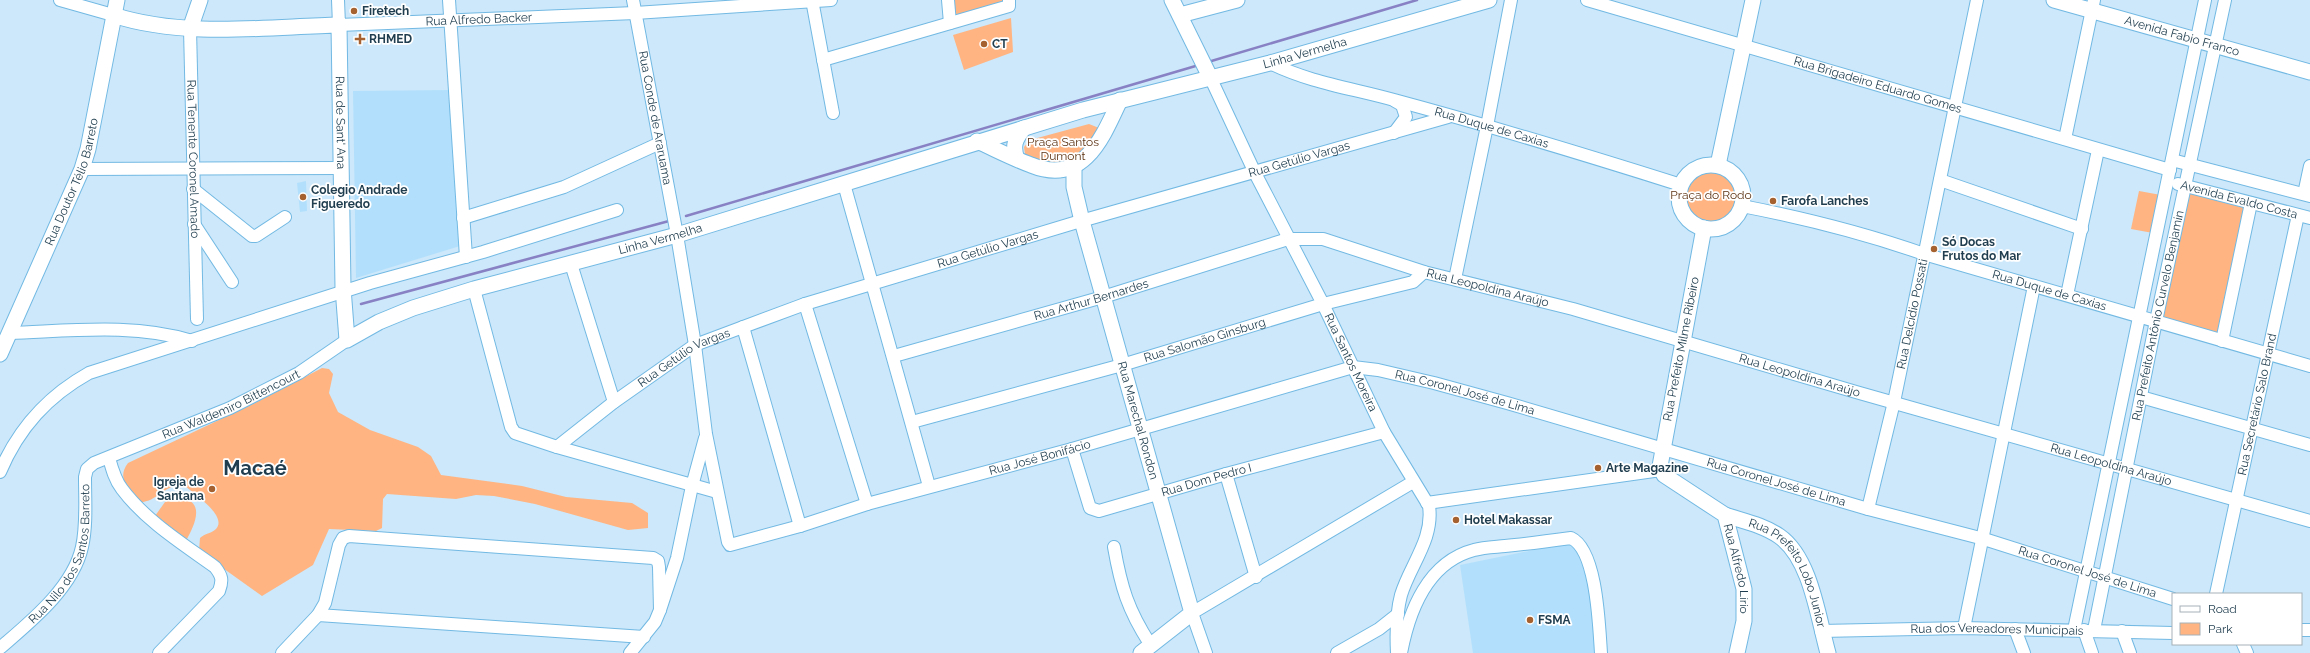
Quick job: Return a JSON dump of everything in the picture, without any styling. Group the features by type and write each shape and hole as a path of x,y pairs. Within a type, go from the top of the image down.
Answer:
{"main road":[{"name":"Rua Doutor Télio Barreto","path":"0,354 82,169 88,149 117,0"},
{"path":"107,50 123,29 137,23 124,0"},
{"name":"Rua Tenente Coronel Amado","path":"190,29 200,0"},
{"path":"1172,0 1206,69"},
{"path":"1180,15 1237,0"},
{"name":"Linha Vermelha","path":"347,340 379,322 413,308 474,289 677,235 844,184 977,141 1120,100 1206,69 1270,63 1489,0"},
{"path":"1718,165 1745,45 1753,0"},
{"name":"Avenida Fabio Franco","path":"2054,0 2093,5 2196,40 2310,72"},
{"name":"Rua Alfredo Backer","path":"113,15 137,23 190,29 339,25"},
{"name":"Rua de Sant' Ana","path":"339,25 343,293 347,340"},
{"path":"977,141 1031,166 1067,169 1086,157 1099,141 1120,100"},
{"path":"1082,110 1090,113 1097,119 1101,130 1099,141"},
{"path":"1017,159 1014,150 1014,142 1024,128"},
{"path":"1711,164 1718,165 1732,172 1741,184 1743,191 1742,206 1730,223 1718,228 1704,228 1692,222 1683,212 1679,194 1681,185 1685,178 1696,168 1711,164"},
{"name":"Rua Marechal Rondon","path":"1067,169 1074,187 1157,494 1192,613"},
{"name":"Rua Prefeito Milme Ribeiro","path":"1661,470 1662,449 1684,340 1704,228"},
{"name":"Rua Alfredo Lírio","path":"1661,470 1664,474 1725,515 1744,589 1744,621 1737,653"},
{"name":"Rua Prefeito Lobo Junior","path":"1725,515 1761,527 1778,535 1796,554 1804,570 1828,653"},
{"path":"1146,649 1192,613"}],"street":[{"name":"Rua Alfredo Backer","path":"60,0 113,15"},
{"name":"Rua de Sant' Ana","path":"338,0 339,25"},
{"path":"449,0 449,22 466,257"},
{"name":"Rua Conde de Araruama","path":"633,0 677,235 695,345 706,434 728,542"},
{"name":"Rua Alfredo Backer","path":"339,25 449,22 635,13 830,0"},
{"path":"948,0 950,22"},
{"path":"1455,279 1487,126 1511,0"},
{"name":"Rua Brigadeiro Eduardo Gomes","path":"1587,0 1745,45 2170,171"},
{"name":"Rua Delcídio Possati","path":"1868,509 1894,402 1977,0"},
{"name":"Rua Prefeito Antônio Curvelo Benjamin","path":"2084,630 2085,570 2110,465 2139,316 2205,0"},
{"name":"Rua Prefeito Antônio Curvelo Benjamin","path":"2084,630 2104,577 2140,397 2224,0"},
{"path":"812,1 833,113"},
{"path":"823,60 1009,3"},
{"path":"2065,139 2093,5"},
{"name":"Rua Tenente Coronel Amado","path":"190,29 197,319"},
{"path":"1300,54 1296,62 1300,77"},
{"name":"Rua Duque de Caxias","path":"1270,63 1300,77 1394,100 1448,117 1487,126 1681,185"},
{"name":"Rua Santos Moreira","path":"1206,69 1254,173 1323,304 1384,432 1427,503 1430,516 1429,527 1401,595 1398,614 1397,653"},
{"path":"1394,100 1402,105 1406,117 1394,133"},
{"name":"Rua Getúlio Vargas","path":"557,447 614,402 695,345 743,326 806,304 1082,221 1448,117"},
{"path":"463,218 564,187 660,142"},
{"path":"2067,295 2098,150"},
{"name":"Avenida Evaldo Costa","path":"2170,171 2189,166 2307,195"},
{"path":"2307,195 2310,166"},
{"path":"82,169 342,168"},
{"name":"Avenida Evaldo Costa","path":"2170,171 2185,186 2310,218"},
{"path":"1940,180 2082,229"},
{"path":"844,184 930,486"},
{"path":"193,189 252,236 256,236 285,217"},
{"path":"2222,341 2251,203"},
{"name":"Rua Duque de Caxias","path":"1742,206 1840,228 1924,254 2310,366"},
{"path":"0,472 8,452 26,425 43,406 65,386 89,372 192,341 370,283 466,257 617,210"},
{"name":"Rua Secretário Salo Brand","path":"2216,593 2298,215"},
{"path":"194,224 232,282"},
{"name":"Rua Leopoldina Araújo","path":"1288,239 1323,238 1424,272 1684,340 2110,465 2237,499 2310,521"},
{"name":"Rua Arthur Bernardes","path":"894,356 1103,297 1288,239"},
{"path":"571,264 614,402"},
{"name":"Rua Salomão Ginsburg","path":"912,422 1122,365 1323,304 1413,282 1424,272"},
{"path":"1964,628 1984,539 2034,286"},
{"path":"474,289 511,427 521,436 717,492"},
{"path":"806,304 868,504"},
{"path":"743,326 800,526"},
{"path":"10,333 131,331 161,333 192,341"},
{"name":"Rua Waldemiro Bittencourt","path":"109,458 230,408 323,359 347,340"},
{"name":"Rua José Bonifácio","path":"728,542 734,546 930,486 1072,449 1353,367"},
{"name":"Rua Coronel José de Lima","path":"1353,367 1378,370 1434,383 1868,509 1984,539 2172,599"},
{"path":"2140,397 2310,445"},
{"name":"Rua Dom Pedro I","path":"1072,449 1090,508 1099,511 1226,474 1384,432"},
{"path":"630,653 655,622 660,610 677,558 692,486 706,434"},
{"path":"109,458 115,478 122,489 142,510 215,567 221,575 223,582 219,591 159,653"},
{"name":"Rua Nilo dos Santos Barreto","path":"0,648 36,617 71,573 82,548 85,526 85,477 88,469 94,463 109,458"},
{"path":"1427,503 1661,470"},
{"path":"1226,474 1256,577"},
{"path":"1192,613 1256,577 1413,482"},
{"path":"282,653 318,615 325,603 339,545 343,538 349,536 654,558 658,561 659,566 660,610"},
{"path":"1401,653 1409,622 1426,583 1438,570 1460,556 1474,550 1571,538 1584,548 1594,586 1602,653"},
{"path":"1114,548 1128,606 1146,649"},
{"name":"Rua Marechal Rondon","path":"1192,613 1206,653"},
{"path":"1337,653 1379,630 1398,614"},
{"path":"318,615 644,637"},
{"name":"Rua dos Vereadores Municipais","path":"1821,631 1964,628 2172,633"},
{"path":"2015,629 2024,653"},
{"path":"2084,630 2092,653"},
{"path":"2122,631 2130,653"}],"shaded area":[{"path":"450,90 460,246 356,278 353,91"},
{"name":"Colegio Andrade Figueredo","path":"306,181 307,211 300,212 297,183"},
{"name":"FSMA","path":"1573,542 1590,586 1595,653 1473,653 1460,565"}],"green space":[{"path":"953,0 1005,0 1003,3 960,15 955,14"},
{"name":"CT","path":"1011,18 1013,52 964,70 953,35"},
{"name":"Praça Santos Dumont","path":"1089,124 1099,128 1100,135 1070,165 1026,161 1024,147 1030,140"},
{"name":"Praça do Rodo","path":"1711,167 1722,169 1731,175 1737,184 1739,195 1737,206 1731,215 1722,221 1711,223 1700,221 1691,215 1685,206 1683,195 1685,184 1691,175 1700,169"},
{"path":"2139,191 2161,195 2153,233 2131,229"},
{"path":"2190,193 2245,208 2219,332 2213,333 2161,317"},
{"path":"322,368 329,369 333,374 329,393 338,412 370,430 418,447 431,456 441,475 522,486 566,497 632,503 648,513 648,528 628,530 535,504 494,496 476,495 456,499 387,494 383,499 382,528 376,531 329,529 313,565 262,596 199,551 200,538 214,531 218,524 214,512 202,499 184,485 177,485 165,490 151,500 139,502 125,484 123,474 128,463 257,402"},
{"path":"177,497 186,499 192,503 195,508 195,520 186,541 155,516 165,502"}],"waterway":[{"path":"1208,62 1417,0"},
{"path":"686,216 1199,65"},
{"path":"361,304 669,221"}],"place":[{"name":"Firetech","path":"354,11"},
{"name":"RHMED","path":"360,39"},
{"name":"CT","path":"984,44"},
{"name":"Colegio Andrade Figueredo","path":"303,197"},
{"name":"Farofa Lanches","path":"1773,201"},
{"name":"Só Docas Frutos do Mar","path":"1934,249"},
{"name":"Arte Magazine","path":"1598,468"},
{"name":"Igreja de Santana","path":"212,489"},
{"name":"Hotel Makassar","path":"1456,520"},
{"name":"FSMA","path":"1530,620"}],"district":[{"name":"Macaé","path":"255,468"}]}
